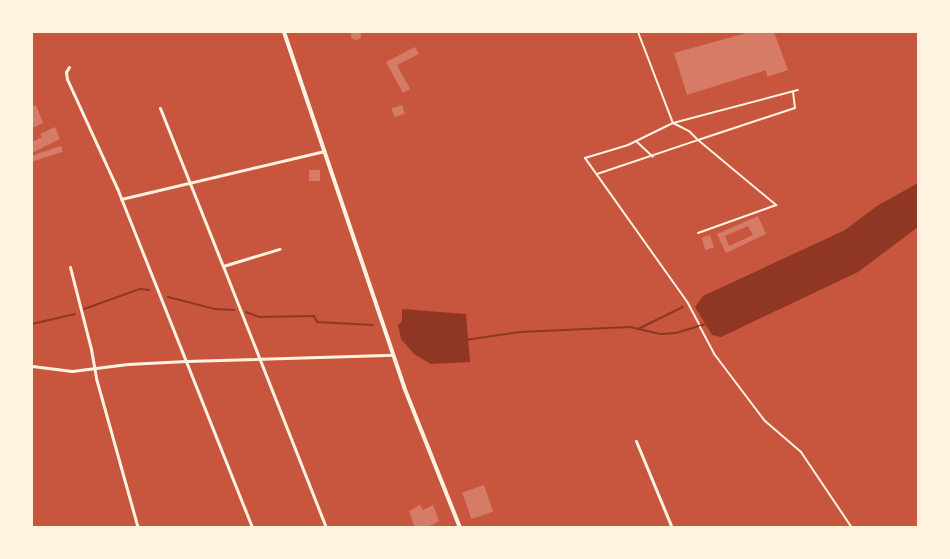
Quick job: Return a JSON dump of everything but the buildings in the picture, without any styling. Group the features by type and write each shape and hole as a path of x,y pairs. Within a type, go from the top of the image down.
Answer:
{"street":[{"path":"284,32 416,421 460,528"},
{"path":"638,32 674,123 689,131 776,205 698,233"},
{"path":"69,68 66,72 67,79 121,199 252,528"},
{"path":"699,324 688,303 585,158 628,145 674,123 798,90"},
{"path":"596,174 653,157 795,108 793,91"},
{"path":"160,108 327,528"},
{"path":"636,141 653,157"},
{"path":"121,199 324,151"},
{"path":"223,266 279,249"},
{"path":"70,267 138,528"},
{"path":"700,327 715,355 765,422 801,452 852,528"},
{"path":"32,366 65,371 186,361 393,355"},
{"path":"636,441 672,528"}],"shaded area":[{"path":"918,183 918,227 858,272 721,337 712,335 695,307 703,296 845,230 877,206"},
{"path":"402,309 466,314 470,362 431,364 414,354 401,339 398,325 402,321"}],"waterway":[{"path":"84,309 140,289 149,290"},
{"path":"168,297 215,309 234,310"},
{"path":"638,329 683,307"},
{"path":"246,312 259,317 314,316 317,322 373,325"},
{"path":"32,324 75,314"},
{"path":"465,340 520,332 630,327 660,334 676,333 706,324"}]}
